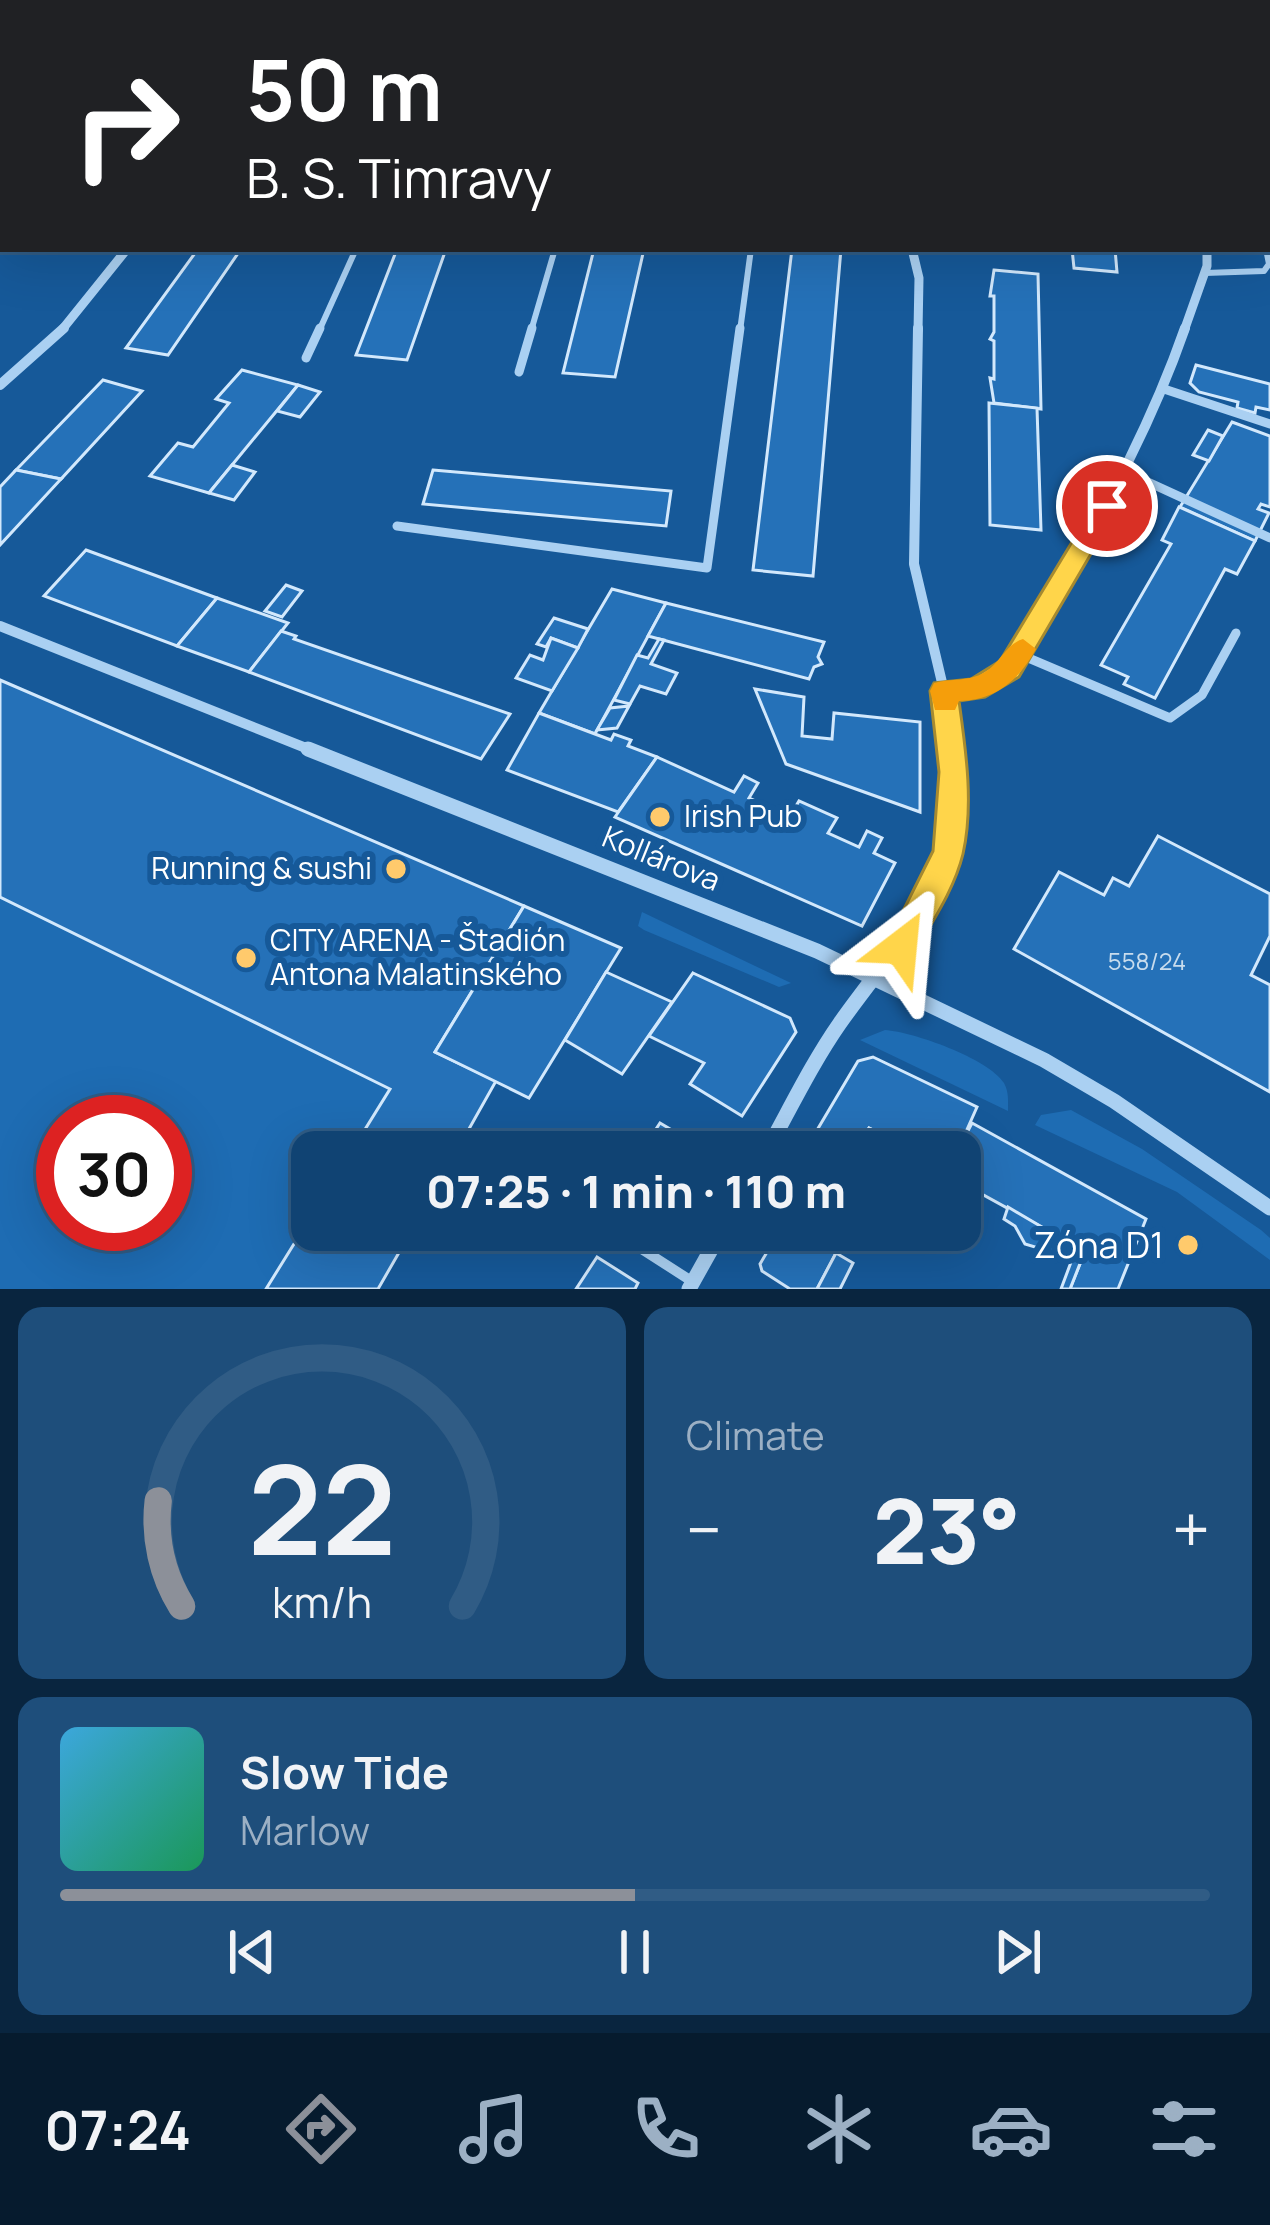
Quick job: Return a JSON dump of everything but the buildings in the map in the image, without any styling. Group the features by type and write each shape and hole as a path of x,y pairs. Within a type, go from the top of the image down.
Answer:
{"street":[{"path":"0,385 74,318 125,252"},
{"path":"778,1131 839,1024 878,980 910,932 949,851 954,772 944,691 914,564 920,278 913,252"},
{"path":"944,691 976,690 1010,669 1019,654 1126,472 1164,389 1204,273 1207,252"},
{"name":"Kollárova","path":"0,626 229,713 878,980 1044,1060 1270,1208"},
{"path":"691,1286 710,1251"}],"lane":[{"path":"306,358 355,252"},
{"path":"519,372 554,252"},
{"path":"397,526 707,568 751,252"},
{"path":"1204,273 1264,271 1269,264 1267,252"},
{"path":"1164,389 1270,424"},
{"path":"1126,472 1270,538"},
{"path":"1019,654 1170,718 1187,714 1197,704 1236,633"},
{"path":"642,1251 691,1286"}],"shaded area":[{"name":"CITY ARENA - Štadión Antona Malatinského","path":"0,680 524,906 436,1052 496,1081 468,1131 291,1131 291,1251 400,1251 378,1289 0,1289"},
{"path":"642,912 791,983 779,987 644,930 638,926"},
{"path":"885,1030 931,1041 983,1064 1004,1083 1008,1111 860,1040"},
{"path":"1071,1110 1142,1149 1261,1230 1270,1238 1270,1260 1177,1192 1035,1125 1041,1115"}],"slow traffic":[{"path":"945,702 944,691 976,690 993,681 1010,669 1023,649"}],"place":[{"name":"Irish Pub","path":"660,817"},
{"name":"Running & sushi","path":"396,869"},
{"name":"CITY ARENA - Štadión Antona Malatinského","path":"246,958"},
{"name":"Zóna D1","path":"1188,1245"}],"route":[{"path":"901,947 940,878 949,851 954,772 944,691 976,690 1010,669 1107,506"}]}
